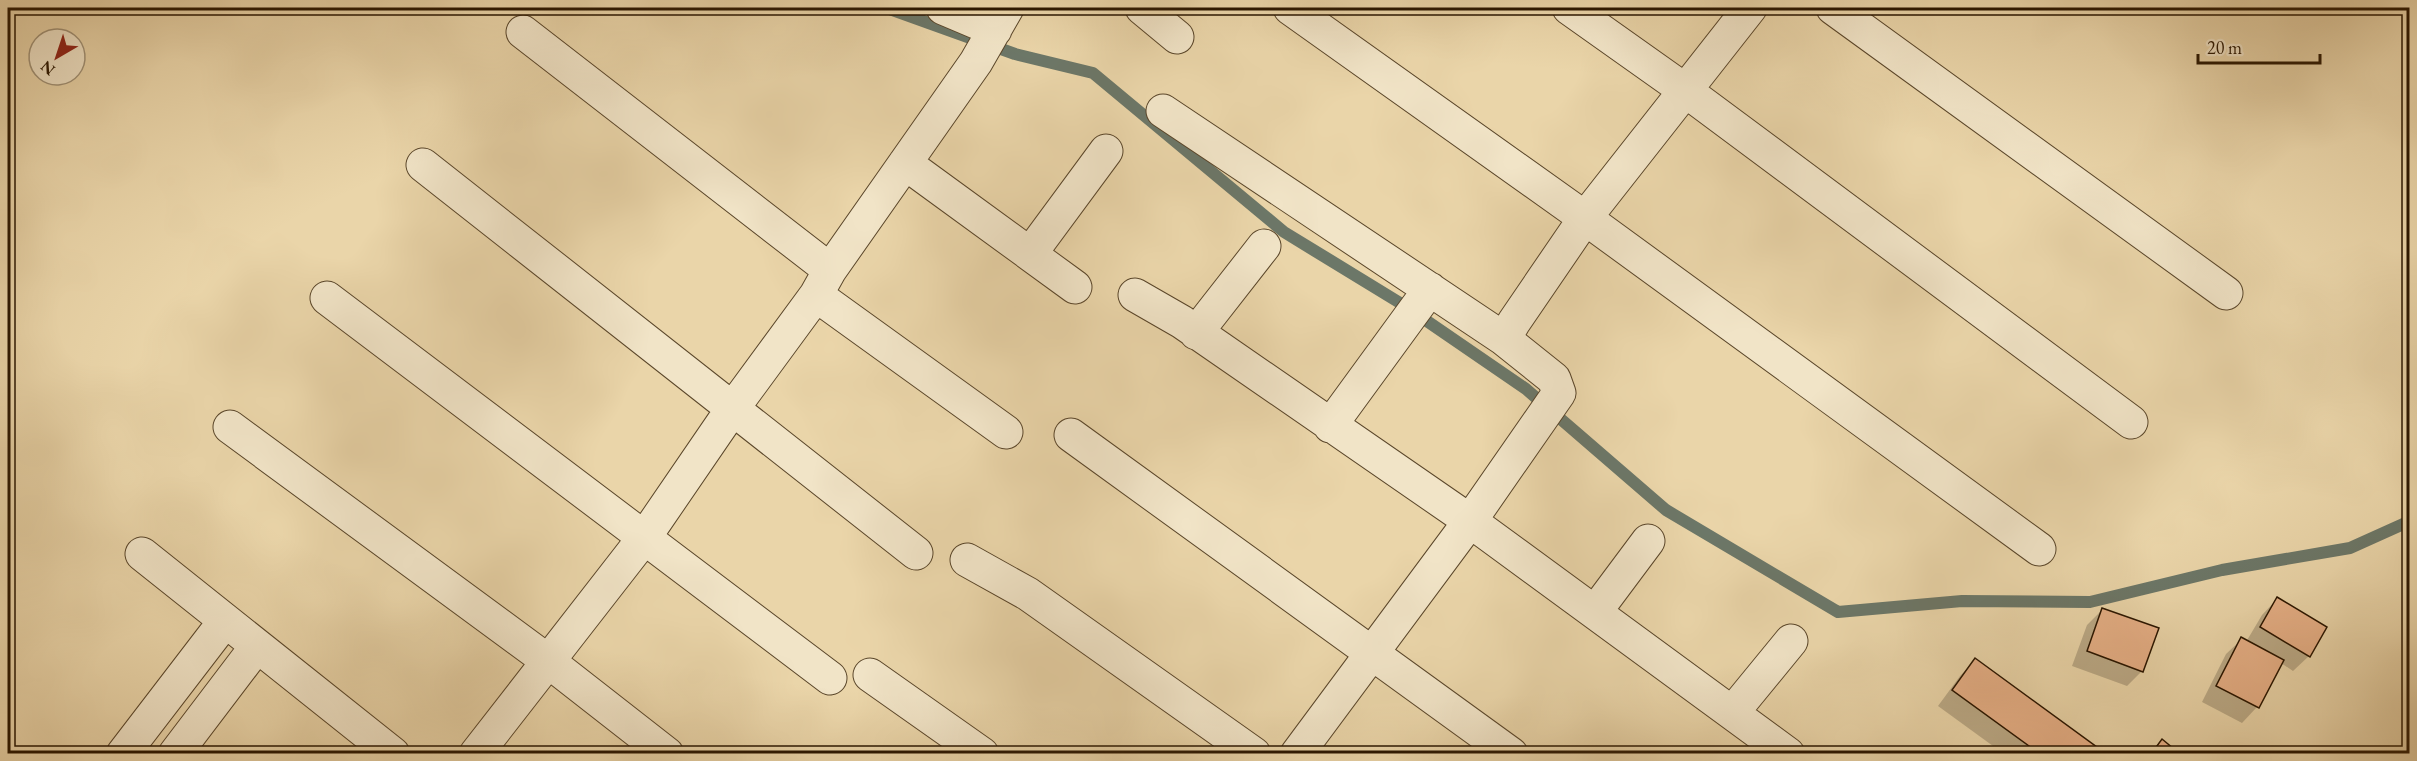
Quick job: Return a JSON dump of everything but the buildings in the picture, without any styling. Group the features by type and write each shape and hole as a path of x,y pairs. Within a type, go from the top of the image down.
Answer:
{"street":[{"path":"476,753 644,538 976,62 1001,19 943,8"},
{"path":"1142,8 1177,37"},
{"path":"1290,8 1585,218 2039,549"},
{"path":"1569,8 1686,91 2131,422"},
{"path":"1504,339 1585,218 1750,8"},
{"path":"1833,8 2226,293"},
{"path":"523,32 1006,432"},
{"path":"1163,111 1425,297 1504,339 1554,379 1558,393 1470,520 1297,753"},
{"path":"1030,254 1106,151"},
{"path":"905,163 1075,287"},
{"path":"423,165 916,554"},
{"path":"1197,333 1264,246"},
{"path":"1135,295 1197,333 1470,520 1788,753"},
{"path":"1330,426 1425,297"},
{"path":"327,298 830,678"},
{"path":"230,427 548,661 668,753"},
{"path":"1071,435 1511,753"},
{"path":"1595,612 1648,541"},
{"path":"141,554 393,753"},
{"path":"967,560 1028,594 1254,753"},
{"path":"123,753 225,621"},
{"path":"1732,713 1791,641"},
{"path":"176,753 257,646"},
{"path":"870,675 982,753"}],"waterway":[{"path":"887,8 1015,54 1093,73 1284,232 1405,306 1526,389 1666,510 1838,612 1962,601 2090,602 2222,570 2350,548 2410,521"}]}
